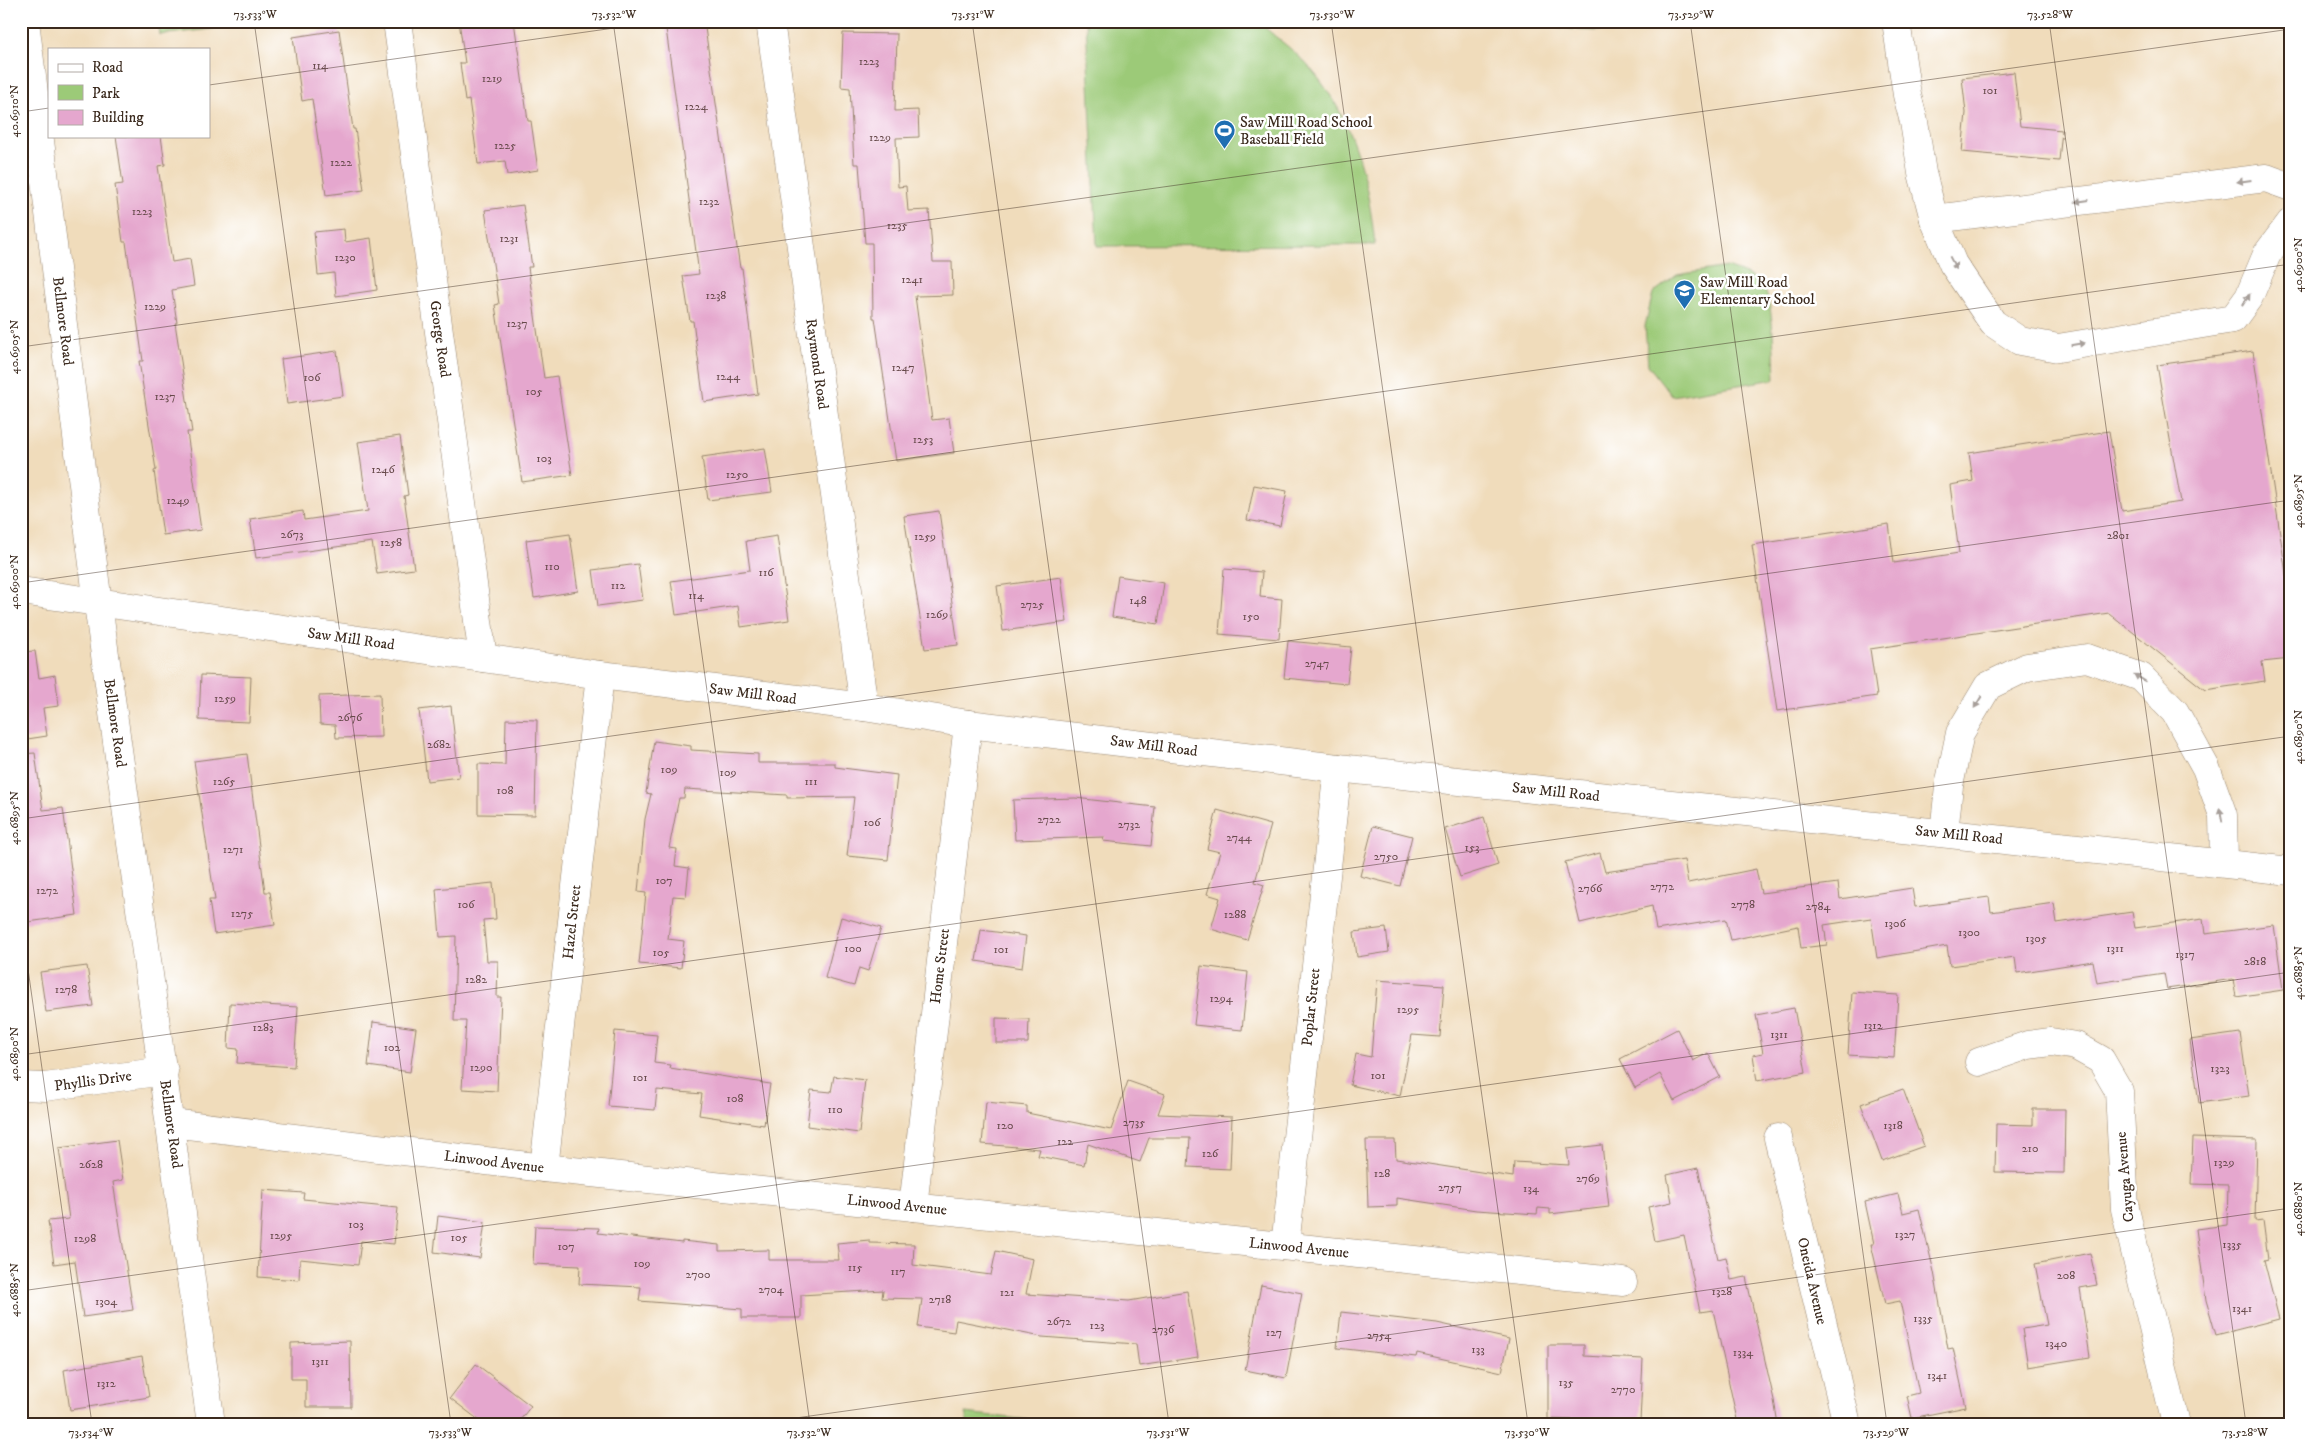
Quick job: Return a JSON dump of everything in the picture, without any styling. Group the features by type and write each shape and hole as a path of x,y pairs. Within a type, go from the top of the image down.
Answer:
{"street":[{"name":"Bellmore Road","path":"25,21 28,91 212,1424"},
{"name":"George Road","path":"397,21 483,658"},
{"name":"Raymond Road","path":"770,21 864,707"},
{"path":"1896,21 1907,95 1914,122 1922,173 1934,219 1953,264 1993,323 2020,341 2048,346 2067,346 2232,319 2249,297 2267,254 2291,222"},
{"path":"1934,219 2266,178 2291,187"},
{"name":"Saw Mill Road","path":"21,591 98,604 600,675 864,707 968,724 1338,768 2291,870"},
{"path":"1944,833 1949,786 1960,732 1988,686 2027,667 2087,658 2141,677 2175,712 2206,768 2223,815 2224,863"},
{"name":"Hazel Street","path":"544,1168 600,675"},
{"name":"Home Street","path":"913,1207 968,724"},
{"name":"Poplar Street","path":"1285,1246 1338,768"},
{"name":"Cayuga Avenue","path":"1979,1062 2028,1045 2051,1042 2076,1046 2102,1060 2119,1091 2125,1209 2176,1424"},
{"name":"Phyllis Drive","path":"21,1086 45,1088 164,1071"},
{"name":"Linwood Avenue","path":"171,1124 544,1168 1622,1282"},
{"name":"Oneida Avenue","path":"1778,1138 1846,1424"}],"green space":[{"name":"Saw Mill Road School Baseball Field","path":"1243,20 1257,22 1264,27 1303,61 1322,83 1337,107 1359,159 1366,187 1375,245 1097,246 1086,21"},
{"path":"158,21 260,21 261,23 160,35"},
{"path":"1532,21 1664,21 1664,23 1598,31 1567,28"},
{"path":"1727,267 1748,275 1764,289 1770,307 1775,379 1672,396 1648,365 1645,326 1653,293 1677,275"},
{"path":"965,1413 1066,1424 968,1424"}],"building":[{"path":"459,21 514,21 528,121 531,121 538,170 507,175 505,161 478,164 469,100 465,101 460,63 465,63"},
{"path":"665,21 704,21 740,268 742,268 758,394 704,402 693,321 690,321 683,276 699,274"},
{"path":"339,30 364,190 326,195 312,99 302,101 293,37"},
{"path":"843,33 897,34 895,111 918,110 919,137 896,138 898,187 906,186 908,211 929,210 933,262 952,262 953,295 915,296 932,420 949,418 954,453 896,461 875,318 873,318 872,243 865,243 859,164 854,164 850,88 841,87"},
{"path":"2014,72 2020,126 2062,130 2059,161 1962,152 1966,113 1962,78"},
{"path":"116,138 161,138 165,165 158,166 172,262 190,259 194,286 172,290 177,323 175,323 192,432 187,432 201,530 163,535 154,471 156,470 139,361 143,361 126,242 123,242 115,185 123,184"},
{"path":"523,205 532,267 528,267 544,378 557,376 572,475 522,482 495,305 499,304 485,210"},
{"path":"344,229 345,242 371,238 377,290 336,296 334,273 318,275 314,232"},
{"path":"337,351 343,396 287,404 281,359"},
{"path":"2253,351 2291,608 2291,659 2262,662 2265,681 2205,690 2109,613 1870,649 1877,696 1777,711 1752,545 1889,524 1894,563 1959,553 1950,485 1973,481 1969,453 2109,431 2122,511 2181,502 2157,365"},
{"path":"400,436 408,495 404,496 414,569 377,574 372,542 256,558 250,519 303,511 304,520 368,511 358,442"},
{"path":"765,448 772,492 708,500 702,457"},
{"path":"1254,485 1287,491 1280,526 1247,520"},
{"path":"939,511 958,645 925,649 904,516"},
{"path":"570,534 578,591 534,598 526,540"},
{"path":"777,536 789,620 741,627 738,606 676,615 671,581 750,570 746,541"},
{"path":"638,564 643,600 598,606 593,570"},
{"path":"1224,569 1262,572 1260,597 1282,599 1279,639 1219,634"},
{"path":"1118,576 1164,583 1158,624 1112,617"},
{"path":"1061,577 1067,622 1003,631 997,586"},
{"path":"1288,641 1351,647 1347,684 1284,678"},
{"path":"35,651 39,678 55,675 59,706 43,708 47,736 21,740 21,652"},
{"path":"201,675 251,677 249,722 199,720"},
{"path":"380,694 381,737 336,738 335,725 320,724 319,696"},
{"path":"451,706 459,777 427,781 419,710"},
{"path":"506,719 537,720 535,815 478,814 478,764 505,765"},
{"path":"654,741 691,746 691,750 758,754 758,763 835,763 835,767 897,775 888,860 847,856 854,797 787,798 787,795 685,789 684,798 679,798 669,848 677,849 675,866 689,868 686,897 673,896 668,939 684,941 681,968 639,964 646,893 638,892 645,819 651,794 646,793"},
{"path":"35,753 43,810 63,808 77,915 21,923 21,754"},
{"path":"247,754 265,892 270,892 275,925 214,934 209,900 215,900 194,761"},
{"path":"1075,798 1155,807 1151,846 1103,841 1104,837 1015,840 1013,800"},
{"path":"1217,810 1271,825 1255,882 1264,885 1247,940 1211,929 1220,898 1207,894 1220,852 1207,849"},
{"path":"1484,817 1498,865 1460,877 1445,829"},
{"path":"1373,826 1412,836 1400,886 1360,876"},
{"path":"1600,853 1605,872 1684,860 1688,883 1756,869 1761,893 1838,883 1840,899 1912,888 1915,907 1989,897 1991,912 2054,903 2057,923 2132,912 2135,928 2203,919 2205,934 2274,925 2283,990 2236,997 2233,979 2167,989 2164,973 2097,983 2093,961 2017,973 2015,957 1950,966 1947,946 1877,958 1871,918 1824,925 1827,945 1801,948 1798,926 1731,940 1726,919 1656,930 1652,906 1580,923 1565,862"},
{"path":"493,883 496,919 483,920 487,961 498,961 497,997 501,997 497,1091 462,1089 466,1021 454,1021 456,936 440,937 436,889"},
{"path":"841,917 881,928 868,971 859,968 854,986 825,978"},
{"path":"1386,928 1389,952 1357,957 1354,932"},
{"path":"981,930 1026,936 1022,968 976,961"},
{"path":"87,966 93,1006 46,1012 40,972"},
{"path":"1201,966 1248,972 1242,1030 1194,1025"},
{"path":"1377,980 1444,985 1440,1037 1412,1035 1400,1096 1350,1085 1356,1054 1371,1057"},
{"path":"1852,992 1898,995 1894,1058 1848,1055"},
{"path":"230,1003 298,1007 294,1067 237,1063 238,1049 228,1048"},
{"path":"1794,1008 1806,1072 1757,1081 1753,1055 1763,1053 1756,1015"},
{"path":"996,1018 1029,1019 1028,1043 996,1043"},
{"path":"373,1022 416,1028 410,1072 368,1066"},
{"path":"1677,1029 1693,1061 1708,1053 1720,1077 1674,1101 1660,1074 1635,1088 1620,1059"},
{"path":"615,1031 657,1035 654,1063 671,1065 670,1068 770,1084 764,1125 699,1115 702,1094 657,1090 655,1110 608,1106"},
{"path":"2240,1033 2249,1096 2199,1103 2190,1040"},
{"path":"834,1076 865,1080 859,1133 807,1126 811,1090 831,1092"},
{"path":"1128,1081 1165,1094 1158,1114 1232,1117 1230,1169 1188,1167 1190,1138 1149,1138 1140,1162 1088,1144 1084,1165 1038,1156 1040,1149 982,1144 986,1102 1027,1106 1027,1113 1111,1130"},
{"path":"1903,1089 1924,1146 1882,1161 1861,1104"},
{"path":"2033,1109 2065,1109 2064,1173 1995,1172 1996,1124 2033,1125"},
{"path":"2193,1138 2257,1140 2255,1221 2263,1220 2268,1259 2264,1260 2279,1319 2216,1335 2206,1300 2196,1229 2227,1225 2228,1185 2191,1184"},
{"path":"117,1140 123,1180 113,1182 133,1310 83,1317 75,1261 54,1264 48,1221 69,1219 59,1148"},
{"path":"1366,1140 1395,1140 1396,1159 1513,1177 1514,1162 1569,1165 1567,1149 1602,1145 1609,1207 1550,1214 1550,1209 1538,1208 1537,1214 1476,1210 1397,1198 1397,1206 1368,1207"},
{"path":"1698,1168 1718,1259 1726,1257 1731,1280 1746,1277 1778,1424 1738,1424 1713,1310 1700,1312 1684,1235 1655,1241 1648,1207 1672,1202 1667,1175"},
{"path":"263,1190 304,1193 303,1199 398,1208 394,1244 361,1241 358,1265 300,1259 299,1280 258,1277"},
{"path":"1898,1194 1903,1213 1919,1209 1934,1272 1948,1349 1953,1348 1966,1407 1912,1418 1907,1396 1919,1393 1900,1301 1885,1304 1871,1244 1874,1244 1865,1202"},
{"path":"438,1216 485,1222 480,1258 434,1252"},
{"path":"535,1226 599,1228 598,1233 682,1243 682,1241 719,1245 719,1251 769,1250 769,1260 839,1260 837,1243 869,1240 869,1243 914,1244 913,1265 991,1275 996,1251 1033,1259 1026,1294 1129,1301 1187,1291 1198,1357 1139,1366 1136,1344 1042,1337 956,1320 954,1332 918,1327 922,1299 882,1298 883,1290 801,1295 801,1318 742,1318 742,1309 639,1301 641,1287 579,1284 580,1266 533,1264"},
{"path":"2090,1253 2097,1285 2080,1288 2090,1357 2028,1367 2022,1329 2047,1325 2035,1264"},
{"path":"1261,1285 1302,1293 1286,1378 1245,1370"},
{"path":"1341,1312 1437,1323 1509,1339 1502,1372 1417,1353 1416,1357 1337,1348"},
{"path":"350,1341 351,1407 306,1407 306,1379 291,1379 291,1343"},
{"path":"1548,1345 1584,1345 1584,1356 1643,1359 1640,1422 1548,1419"},
{"path":"142,1356 149,1397 70,1410 64,1370"},
{"path":"476,1364 531,1406 517,1424 484,1424 450,1398"}],"place":[{"name":"Saw Mill Road School Baseball Field","path":"1224,150"},
{"name":"Saw Mill Road Elementary School","path":"1684,310"}]}
